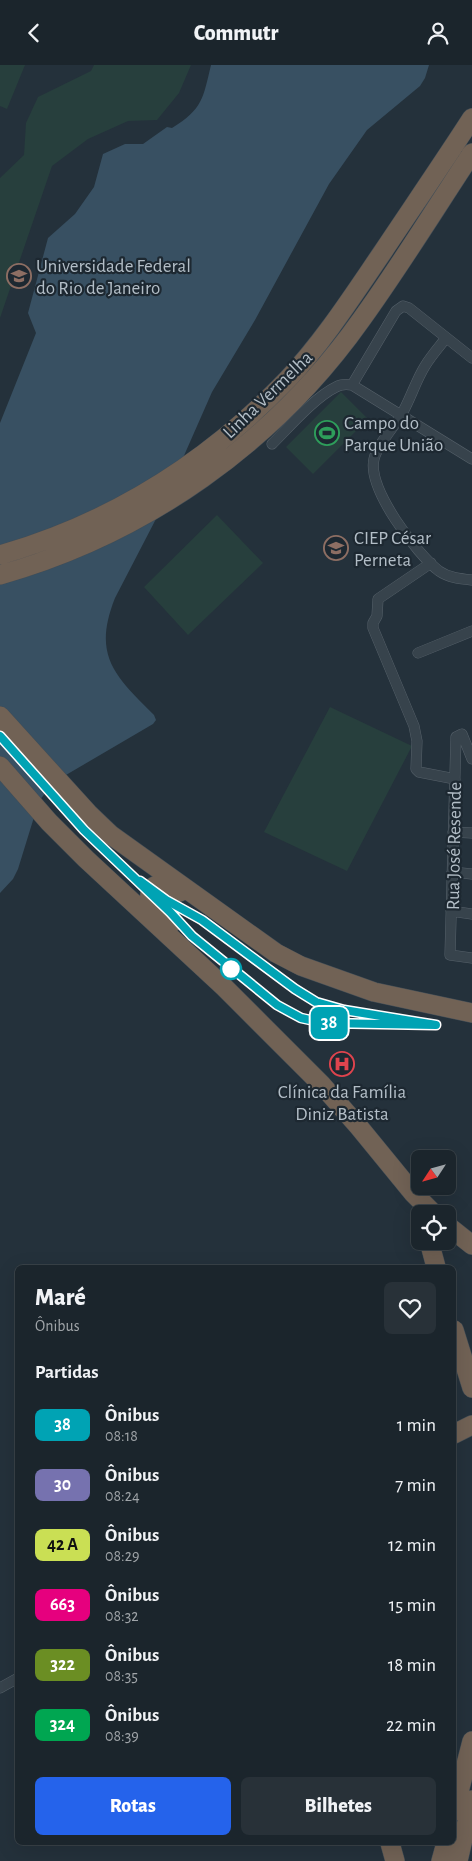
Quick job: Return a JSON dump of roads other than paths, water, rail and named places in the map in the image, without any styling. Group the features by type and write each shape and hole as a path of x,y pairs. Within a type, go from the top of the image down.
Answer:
{"highway":[{"name":"Linha Vermelha","path":"0,555 38,543 90,522 140,497 169,479 235,429 265,401 310,353 344,309 472,118"},
{"name":"Linha Vermelha","path":"0,575 53,558 98,539 148,513 208,476 277,417 325,366 361,321 472,153"},
{"path":"0,716 88,813 111,835 276,953 302,966 374,993 472,1013"},
{"path":"0,766 49,822 129,900 224,987 322,1085 418,1205"},
{"path":"214,909 164,885 155,885 149,897 152,903 251,999 266,1028"},
{"path":"456,1232 472,1245"},
{"path":"431,1250 435,1265"},
{"path":"456,1336 472,1388"},
{"path":"456,1433 472,1425"},
{"path":"456,1840 472,1741"},
{"path":"458,1861 460,1818 472,1800"},
{"path":"391,1845 395,1861"},
{"path":"441,1861 445,1845"},
{"path":"452,1861 455,1845"}],"street":[{"path":"352,385 396,311 402,306 409,308 472,358"},
{"path":"446,338 425,366 401,415 374,456 374,478 394,518 430,563 448,577 472,580"},
{"path":"272,444 319,399 336,387 346,384 352,385 472,459"},
{"path":"430,563 378,599 377,616 373,623 373,628 414,726 417,741 416,769 419,773 454,779"},
{"path":"418,653 472,631"},
{"name":"Rua José Resende","path":"472,759 462,734 456,737 450,955 472,958"},
{"path":"453,832 472,833"},
{"path":"452,872 472,874"},
{"path":"451,911 472,914"},
{"path":"0,1688 15,1680"}],"water":[{"path":"211,65 429,65 420,86 367,130 329,184 255,320 212,392 157,517 115,598 108,618 106,635 107,650 111,664 118,676 154,715 156,720 153,724 54,782 39,801 18,869 13,879 0,893 0,423 36,333 28,313 48,238 75,214 94,187 103,154 125,144 143,144 167,127 172,128 190,115 200,102"}],"place":[{"name":"Universidade Federal do Rio de Janeiro","path":"19,276"},
{"name":"Campo do Parque União","path":"327,433"},
{"name":"CIEP César Perneta","path":"336,548"},
{"name":"Clínica da Família Diniz Batista","path":"342,1064"}]}
